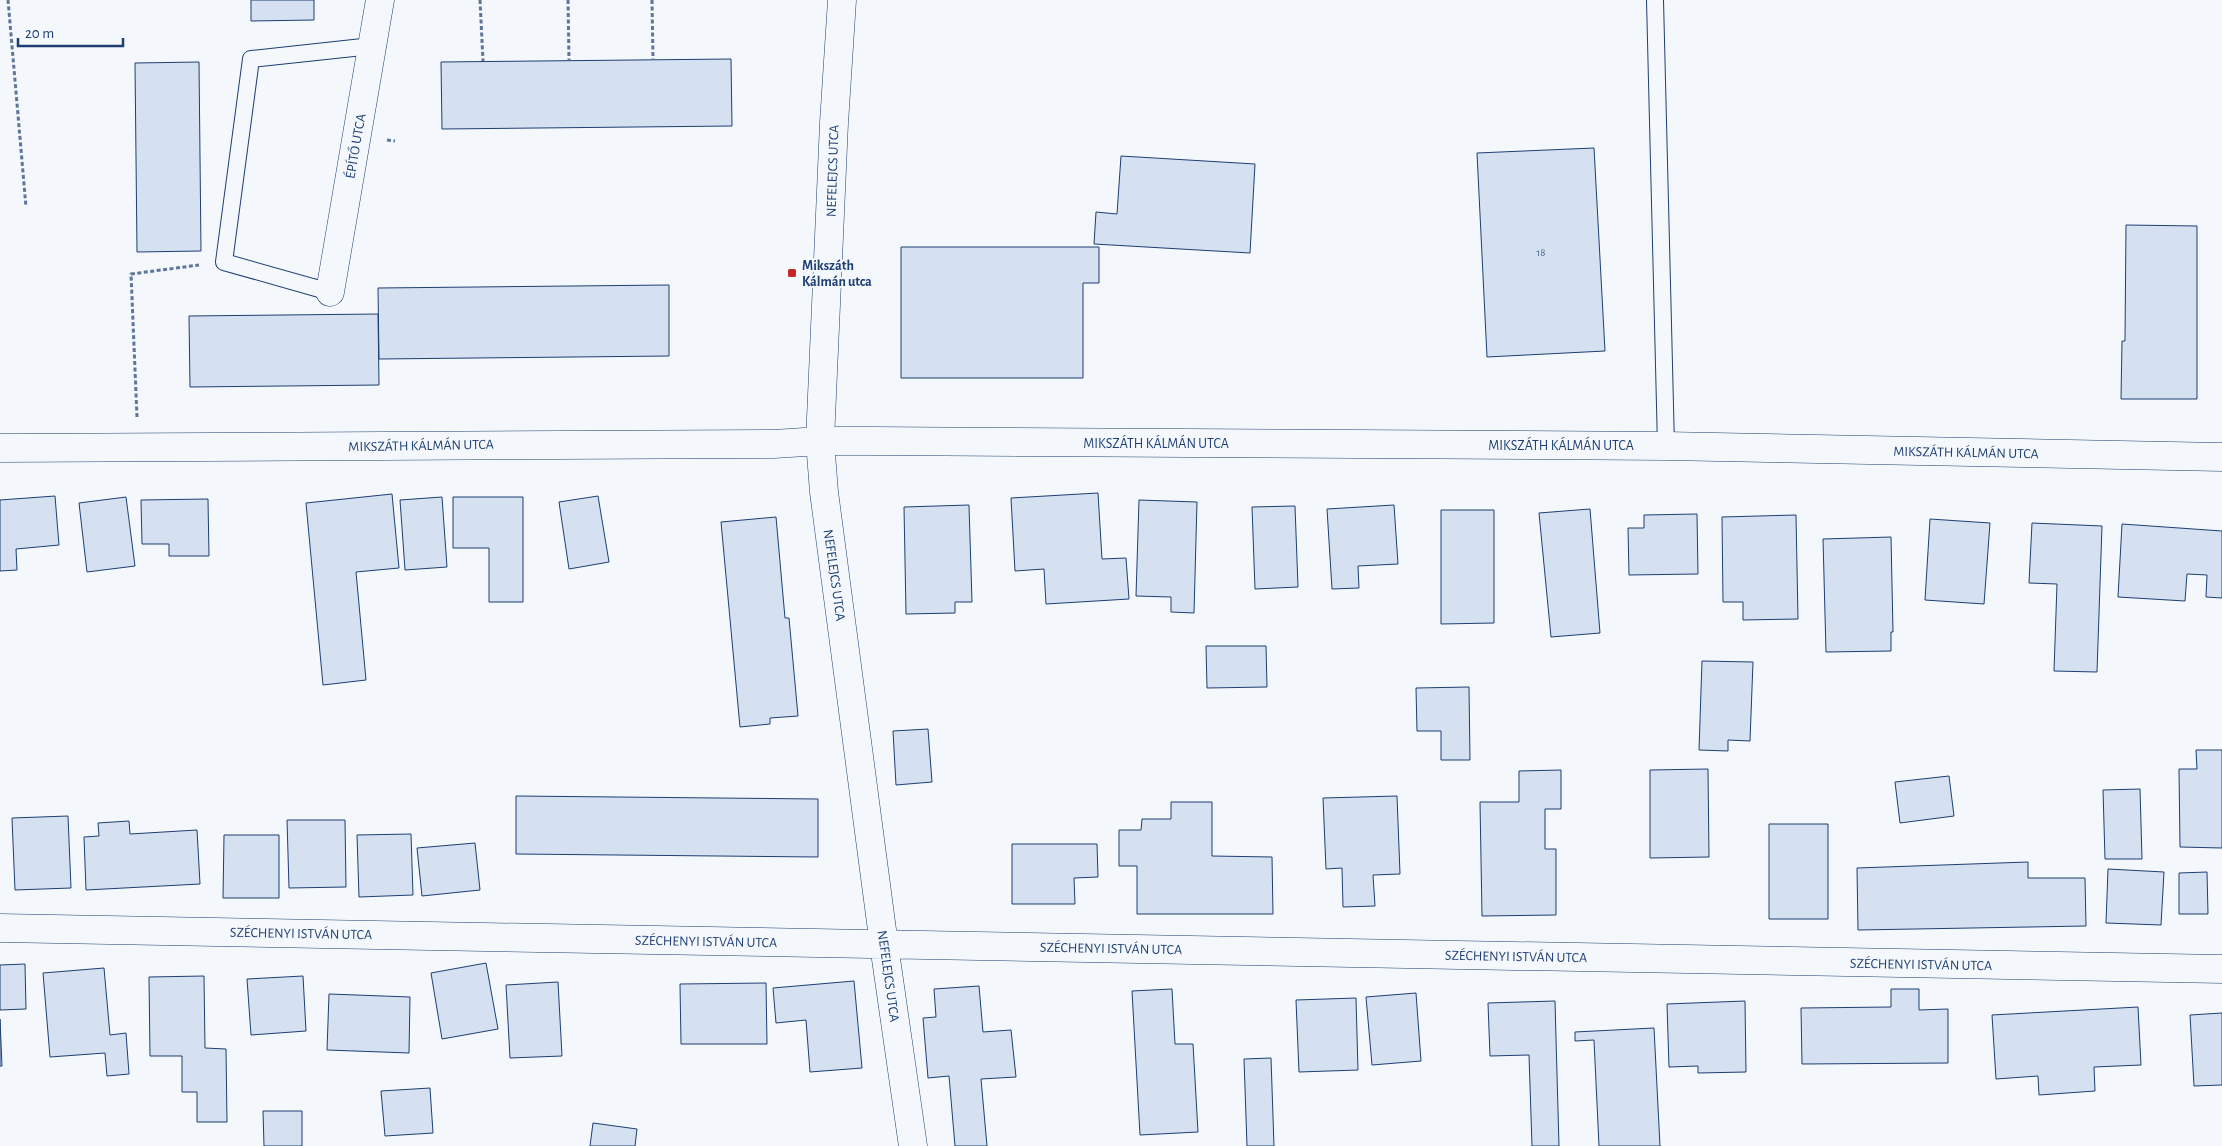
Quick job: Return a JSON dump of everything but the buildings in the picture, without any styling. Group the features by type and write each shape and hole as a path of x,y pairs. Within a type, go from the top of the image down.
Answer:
{"street":[{"name":"ÉPÍTŐ UTCA","path":"330,292 380,0"},
{"name":"NEFELEJCS UTCA","path":"841,0 820,441 824,492 884,945 913,1146"},
{"name":"MIKSZÁTH KÁLMÁN UTCA","path":"0,448 774,444 820,441 1666,446 2222,457"},
{"name":"SZÉCHENYI ISTVÁN UTCA","path":"0,928 2222,969"}],"lane":[{"path":"1655,0 1666,446"},
{"path":"330,292 224,262 251,59 372,46"}],"path":[{"path":"8,0 26,207"},
{"path":"480,0 483,62"},
{"path":"568,0 569,60"},
{"path":"652,0 653,60"},
{"path":"138,448 131,274 224,262"}],"place":[{"name":"Mikszáth Kálmán utca","path":"792,273"}]}
